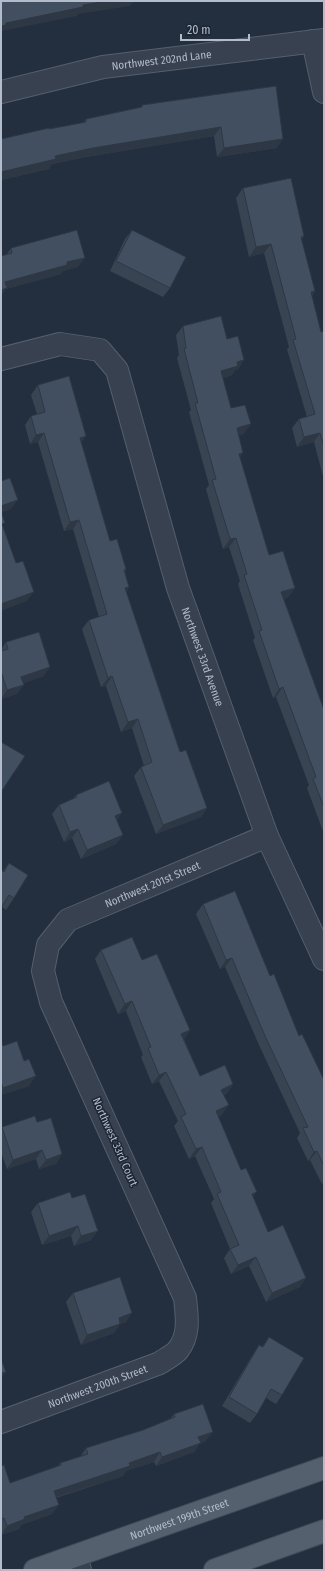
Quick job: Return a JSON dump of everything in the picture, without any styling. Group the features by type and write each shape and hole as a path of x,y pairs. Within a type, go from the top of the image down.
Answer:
{"main road":[{"name":"Northwest 199th Street","path":"35,1570 78,1563 324,1468"},
{"path":"216,1570 324,1532"}],"street":[{"name":"Northwest 202nd Lane","path":"1,92 103,67 318,41"},
{"path":"318,41 324,92"},
{"name":"Northwest 33rd Avenue","path":"1,359 60,344 100,350 117,370 178,588 267,836 324,959"},
{"name":"Northwest 201st Street","path":"48,945 68,920 267,836"},
{"name":"Northwest 33rd Court","path":"48,945 43,971 51,1002 186,1298 188,1321 184,1338"},
{"name":"Northwest 200th Street","path":"1,1422 160,1363 178,1351 184,1338"}],"building":[{"path":"1,1 108,1 83,5 83,7 6,23 6,25 1,26"},
{"path":"276,86 283,139 224,148 221,127 93,148 55,156 56,159 1,172 1,139 49,128 86,122 86,119 142,107 142,105"},
{"path":"291,178 304,236 301,237 315,291 311,292 321,332 324,331 324,446 320,433 304,437 299,419 315,414 293,340 296,339 271,244 256,247 243,188"},
{"path":"77,230 85,258 67,262 67,265 5,282 7,288 1,290 1,256 12,253 11,248"},
{"path":"132,230 186,257 170,288 116,261"},
{"path":"221,316 227,339 238,336 244,360 237,362 238,366 221,371 231,408 245,405 251,424 237,428 243,453 239,454 269,555 283,551 295,588 281,592 324,710 324,807 313,779 316,777 283,687 279,689 259,631 262,630 244,575 247,574 236,538 230,539 212,480 216,479 195,403 198,403 184,349 186,348 183,326"},
{"path":"69,376 86,436 80,438 110,541 117,539 126,569 124,570 129,587 125,588 180,752 186,750 207,808 163,825 141,767 152,762 138,719 128,722 112,676 108,678 89,620 107,614 79,520 70,522 44,433 36,435 31,416 45,412 38,385"},
{"path":"10,478 18,500 1,506 1,481"},
{"path":"1,511 5,523 2,524 16,563 23,561 34,592 1,604"},
{"path":"39,632 50,667 21,677 24,685 7,690 1,671 1,651 8,649 6,642"},
{"path":"1,742 25,756 1,792"},
{"path":"109,781 122,813 115,816 123,835 87,850 78,829 70,832 59,805 77,797 76,795"},
{"path":"9,863 28,875 14,898 9,895 1,908 1,870 4,872"},
{"path":"235,891 270,976 274,974 299,1036 302,1034 324,1080 324,1166 317,1151 314,1152 303,1128 308,1127 265,1036 232,958 226,960 203,904"},
{"path":"132,937 142,960 157,954 190,1030 181,1034 200,1076 225,1065 233,1084 221,1090 229,1105 216,1111 241,1170 246,1168 257,1192 252,1194 268,1232 283,1225 306,1278 272,1293 256,1257 238,1265 230,1249 239,1245 217,1194 221,1192 202,1147 196,1149 181,1117 186,1114 166,1072 159,1075 148,1048 151,1047 132,1001 125,1004 101,950"},
{"path":"1,1040 3,1046 17,1041 24,1061 29,1059 36,1076 3,1088 1,1082"},
{"path":"35,1116 37,1122 51,1118 62,1154 46,1160 42,1150 13,1160 2,1127"},
{"path":"70,1192 72,1198 85,1194 98,1231 81,1236 78,1226 49,1236 38,1203"},
{"path":"120,1277 132,1313 119,1318 120,1324 87,1335 73,1293"},
{"path":"269,1337 304,1358 282,1395 271,1389 257,1414 229,1397 259,1345 263,1347"},
{"path":"1,1359 6,1372 1,1373"},
{"path":"203,1404 213,1432 198,1437 201,1443 162,1457 160,1452 129,1463 130,1466 54,1491 59,1505 24,1517 25,1519 7,1526 4,1518 1,1519 1,1466 4,1465 10,1483 61,1465 60,1463 88,1454 86,1448 143,1430 175,1417 174,1414"}]}
